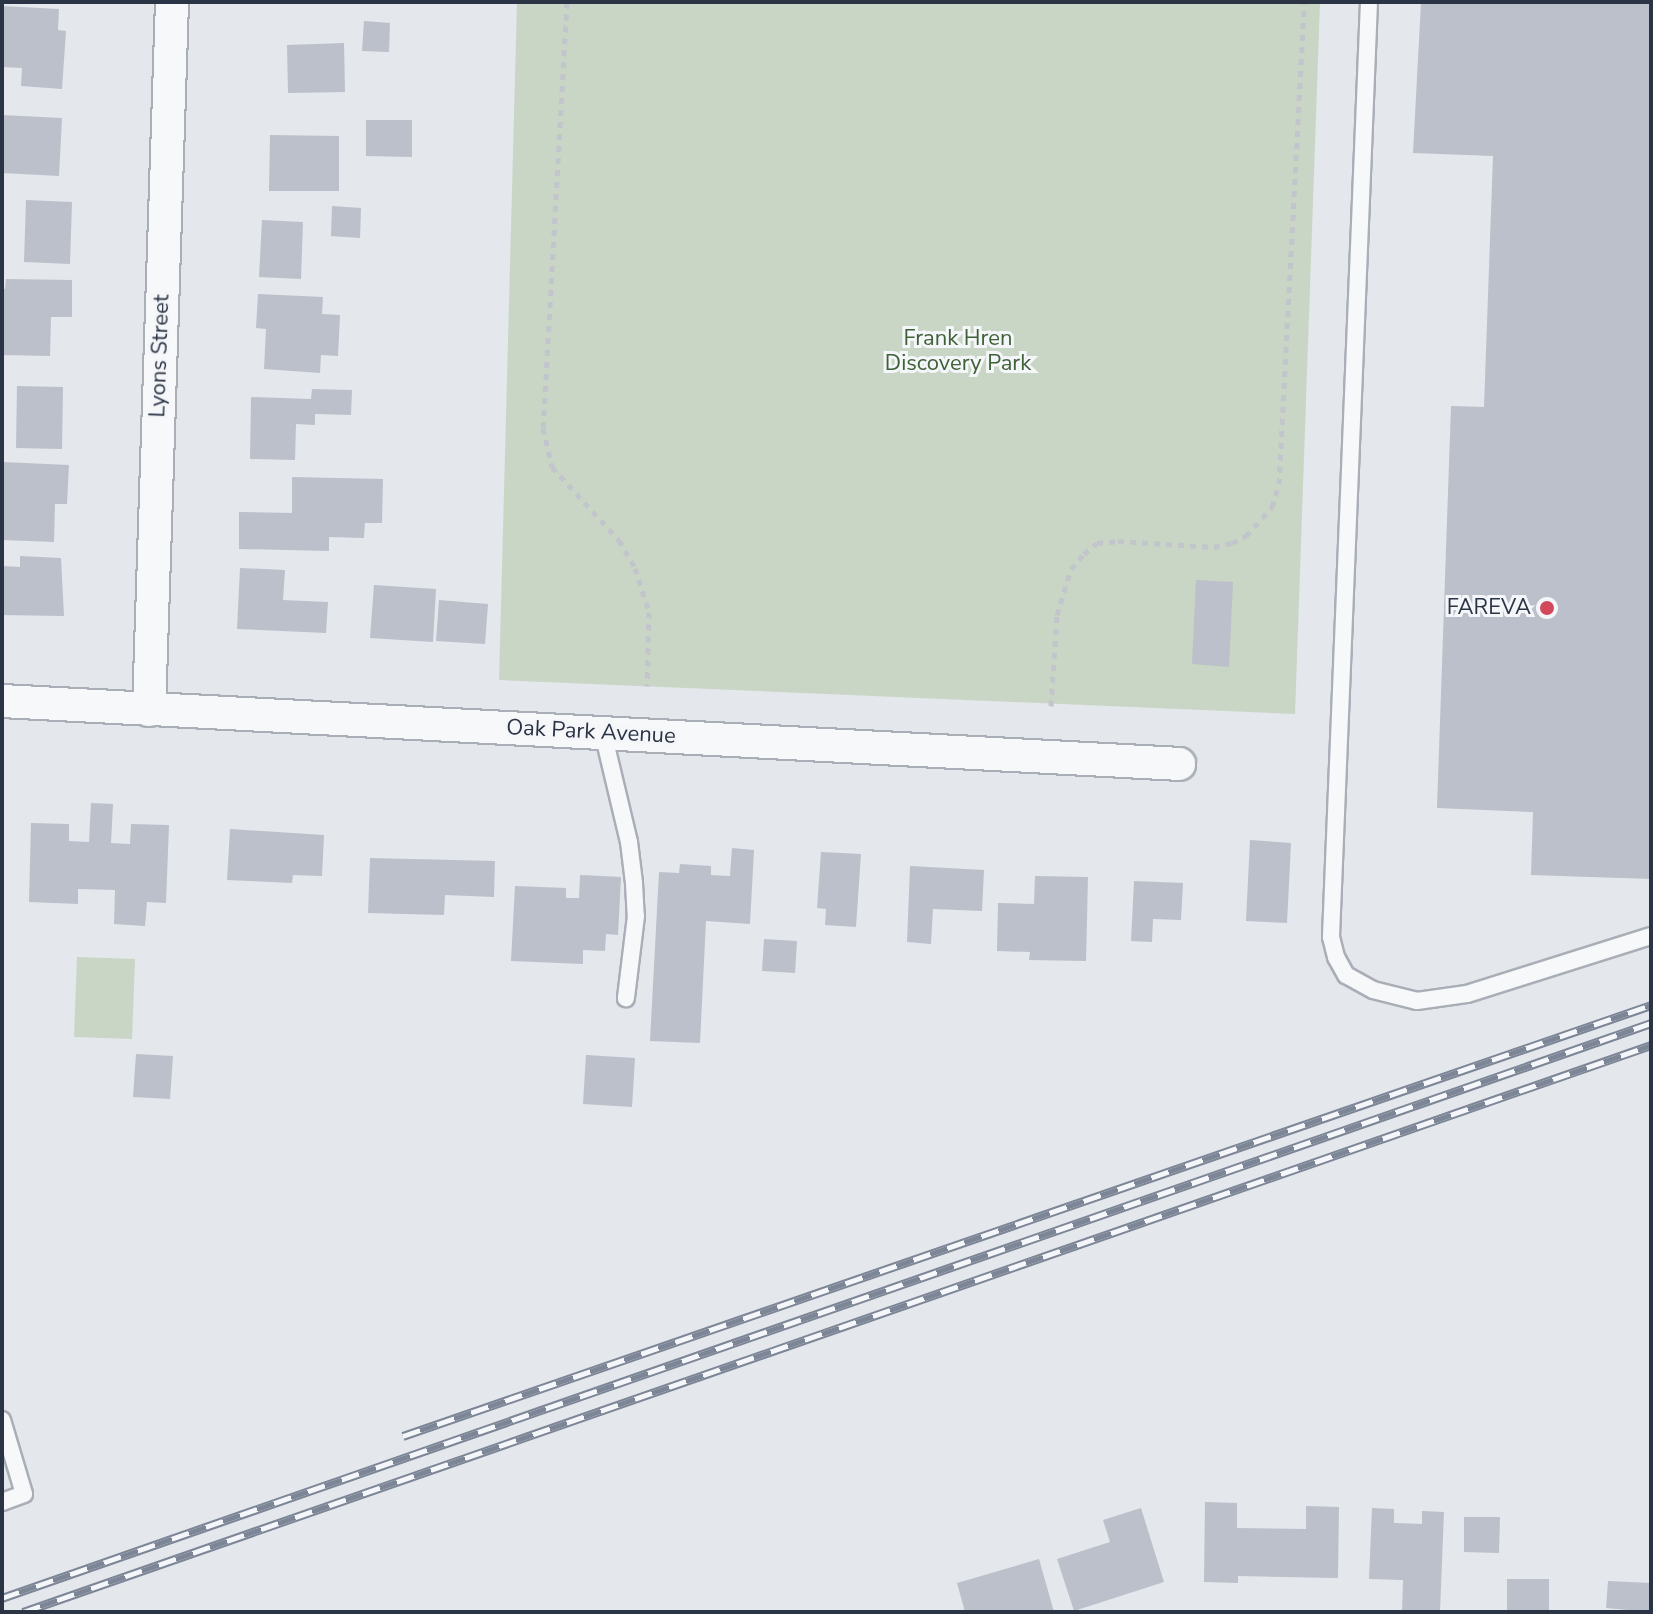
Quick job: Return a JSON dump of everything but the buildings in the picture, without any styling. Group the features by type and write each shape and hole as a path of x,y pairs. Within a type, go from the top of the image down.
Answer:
{"street":[{"name":"Lyons Street","path":"149,710 172,2"},
{"name":"Oak Park Avenue","path":"2,701 1179,764"}],"lane":[{"path":"1369,2 1331,937 1336,957 1346,975 1373,990 1417,1001 1467,994 1651,936"},
{"path":"603,733 629,842 634,883 636,916 626,998"},
{"path":"2,1420 24,1494 2,1502"}],"path":[{"path":"567,2 543,428 552,467 619,540 640,582 649,612 647,686"},
{"path":"1051,706 1057,615 1071,569 1084,554 1097,543 1118,541 1214,547 1232,543 1246,536 1272,507 1279,484 1304,2"}],"green space":[{"name":"Frank Hren Discovery Park","path":"517,2 1320,2 1295,714 499,680"},
{"path":"77,957 135,959 132,1039 74,1037"}],"railway":[{"path":"403,1436 1651,1005"},
{"path":"2,1598 1651,1023"},
{"path":"23,1612 1651,1045"}],"place":[{"name":"FAREVA","path":"1547,608"}]}
